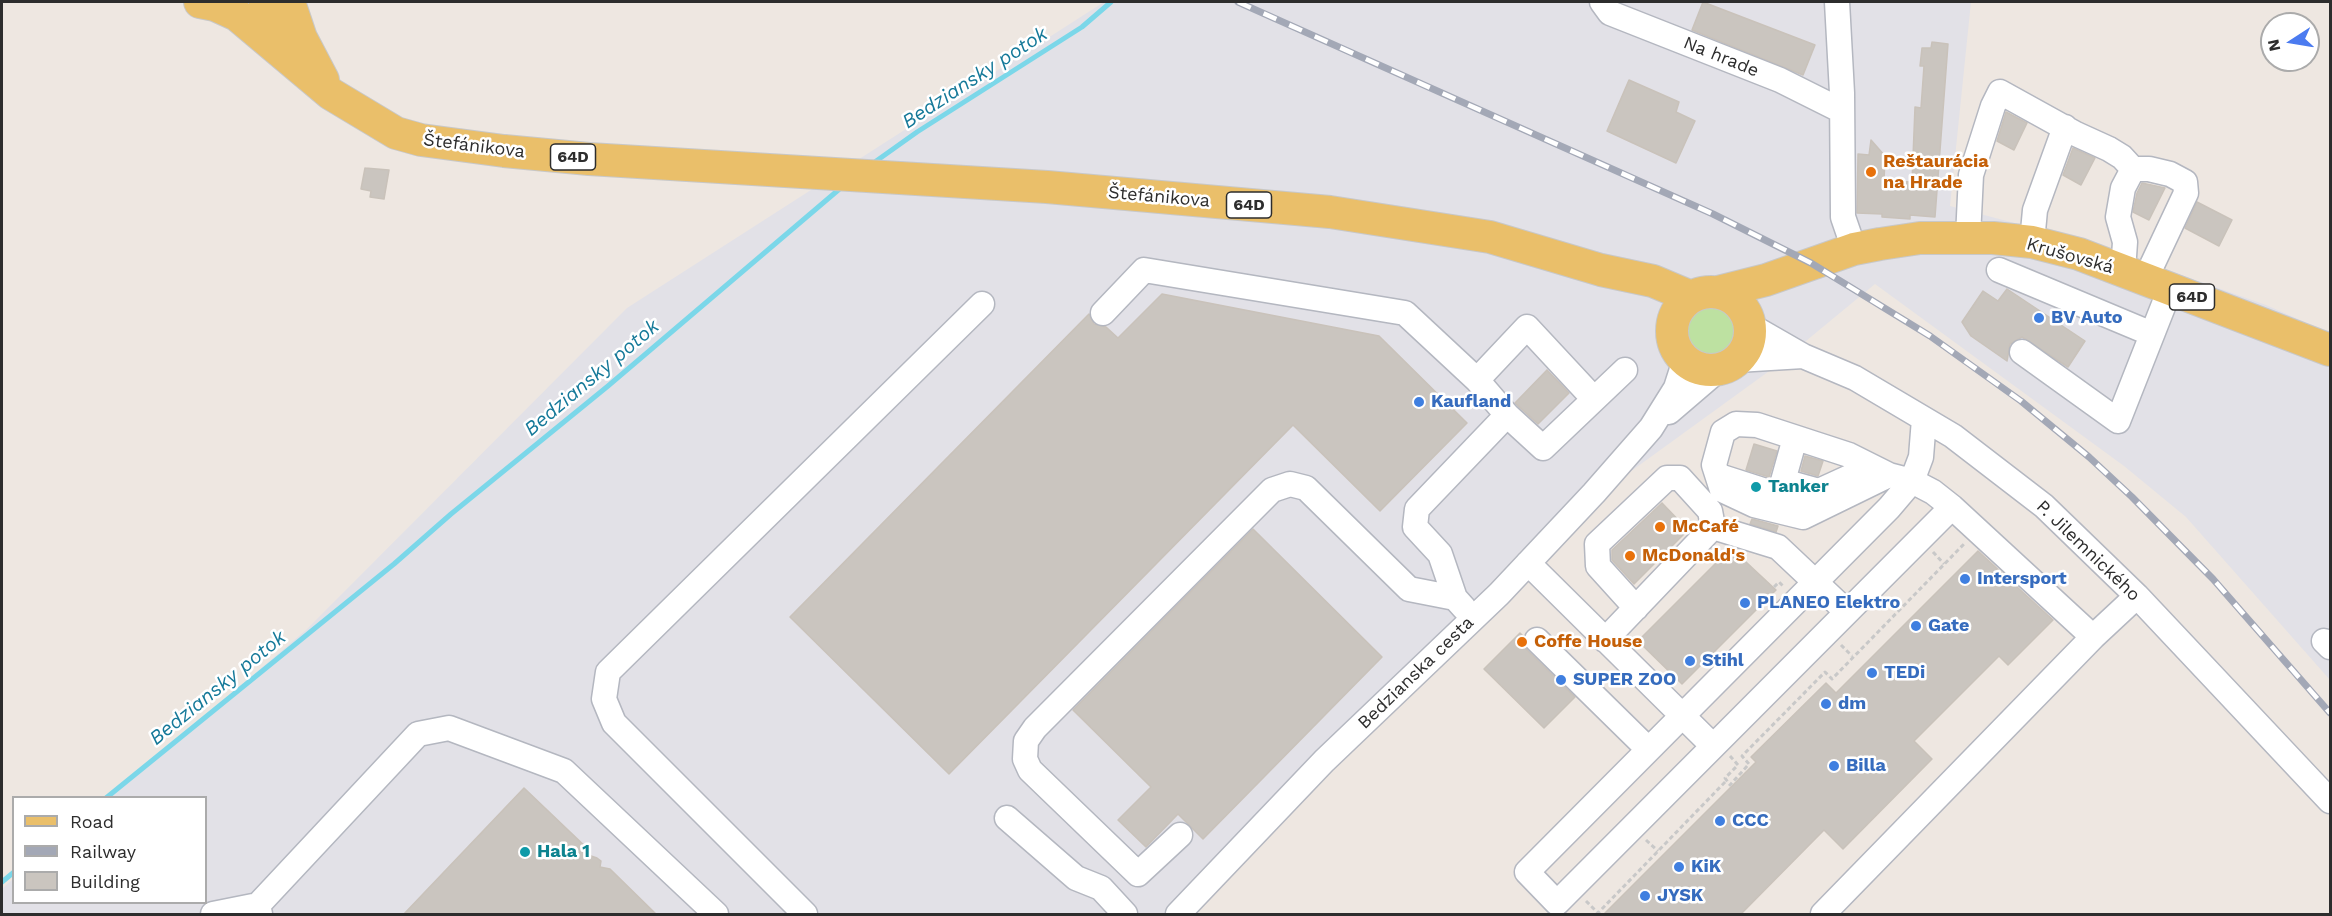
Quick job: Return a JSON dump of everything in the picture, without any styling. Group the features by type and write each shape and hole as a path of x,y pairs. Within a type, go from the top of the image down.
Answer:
{"main road":[{"name":"64D","path":"200,2 214,5 237,15 293,48"},
{"name":"64D","path":"265,2 269,28 293,48"},
{"name":"64D","path":"289,2 293,48"},
{"name":"64D","path":"293,48 299,2"},
{"name":"Štefánikova","path":"293,48 331,94 396,133 422,140 589,159 1047,187 1330,212 1490,237 1601,270"},
{"name":"Krušovská","path":"1705,295 1766,280 1854,249 1920,238 1968,237 2032,242 2079,254 2331,350"},
{"name":"64D","path":"1601,270 1705,295 1731,297 1747,318"},
{"name":"64D","path":"1601,270 1644,298 1672,322"},
{"path":"1705,295 1677,310 1672,322 1671,333 1674,343 1685,360 1698,368 1727,365 1747,347 1747,318 1766,280"}],"street":[{"name":"Na hrade","path":"1602,2 1610,13 1780,80 1842,111"},
{"path":"1838,2 1843,217 1854,249"},
{"path":"1968,237 1971,175 1993,106 2000,92 2076,135 2122,157 2133,169 2149,169 2170,174 2185,182 2186,193 2146,280"},
{"path":"2032,242 2035,210 2065,127"},
{"path":"2022,352 2118,421 2152,334 2146,280 2125,242 2118,217 2122,188 2133,169"},
{"path":"1103,314 1144,270 1405,313 1477,380 1507,415 1543,448 1625,370"},
{"path":"1999,270 2152,334"},
{"path":"806,915 614,723 604,699 608,672 982,304"},
{"name":"P. Jilemnického","path":"1747,318 1803,356 1856,378 1953,436 2044,506 2137,596 2331,801"},
{"path":"1477,380 1527,327 1594,399"},
{"name":"P. Jilemnického","path":"1727,365 1803,356"},
{"name":"Bedzianska cesta","path":"1651,428 1676,388 1685,360"},
{"name":"Bedzianska cesta","path":"1178,915 1324,761 1473,619 1528,563 1651,428 1727,365"},
{"path":"1473,619 1455,598 1440,554 1415,526 1417,509 1507,415"},
{"path":"1924,419 1921,457 1912,481 1889,508 1527,873 1557,903 1952,507"},
{"path":"1736,424 1757,426 1791,452 1849,455 1866,474 1822,509 1803,517 1754,505 1722,490 1714,465 1723,432 1736,424"},
{"path":"1791,452 1783,481 1819,491 1866,474 1912,481 1933,492 2093,637"},
{"path":"1636,608 1598,566 1597,544 1667,478 1680,478 1710,511 1713,527"},
{"path":"1180,835 1138,874 1030,770 1025,759 1026,741 1035,728 1272,490 1290,484 1306,488 1409,590 1455,598"},
{"path":"1605,640 1713,527"},
{"path":"1713,527 1778,547 1847,612"},
{"path":"1528,563 1713,746"},
{"path":"1823,915 2093,637 2137,596"},
{"path":"1537,640 1648,749"},
{"path":"213,915 259,910 418,734 448,728 564,771 716,915"},
{"path":"1007,818 1076,878 1101,888 1125,915"}],"path":[{"path":"1737,748 1730,756 1738,765 1725,778 1730,785 1749,764 1742,756 1825,672 1832,679 1967,541"},
{"path":"1598,913 1727,781"}],"shaded area":[{"path":"1104,2 1971,2 1950,206 2094,244 2266,305 2330,333 2330,680 2186,517 2124,466 1875,284 1772,369 1521,551 1179,914 2,914 2,889 12,880 12,904 207,904 207,796 110,796 306,630 627,308"}],"green space":[{"path":"1707,306 1717,306 1730,313 1737,326 1737,336 1730,349 1717,356 1707,356 1698,352 1691,345 1687,336 1687,326 1691,317 1698,310"}],"building":[{"path":"1703,2 1815,45 1803,75 1692,30"},
{"path":"1932,42 1948,44 1935,217 1910,215 1910,219 1882,217 1882,214 1857,213 1858,154 1869,155 1871,140 1885,156 1884,181 1912,182 1915,107 1921,108 1924,66 1920,66 1922,48 1931,48"},
{"path":"1629,80 1679,102 1676,112 1695,121 1676,163 1607,131"},
{"path":"2006,112 2027,123 2014,150 1997,141"},
{"path":"2073,148 2095,158 2081,185 2063,175"},
{"path":"365,168 389,170 384,199 370,197 371,191 361,189"},
{"path":"2142,183 2165,188 2149,220 2133,212 2137,193"},
{"path":"2197,202 2232,220 2219,246 2185,228"},
{"path":"2007,289 2085,341 2068,367 2022,337 2010,344 2007,361 1971,336 1962,322 1983,291 1998,301"},
{"path":"1162,294 1379,336 1467,423 1380,511 1293,425 949,774 790,617 1089,314 1094,324 1106,327 1118,338"},
{"path":"1547,370 1569,393 1538,424 1515,403"},
{"name":"Tanker","path":"1754,444 1777,451 1769,477 1746,470"},
{"path":"1805,456 1823,461 1818,476 1801,471"},
{"path":"1662,503 1688,530 1634,584 1612,560 1612,550"},
{"path":"1752,519 1778,526 1776,532 1750,524"},
{"path":"1253,529 1382,657 1203,839 1178,814 1146,847 1118,820 1151,787 1073,710"},
{"path":"1731,548 1776,590 1682,684 1638,641"},
{"path":"1978,551 2053,620 2008,665 1999,656 1914,741 1932,759 1843,849 1824,830 1740,915 1603,915 1756,762 1751,757 1826,683 1836,693"},
{"path":"1520,633 1527,650 1575,697 1544,728 1484,669"},
{"name":"Hala 1","path":"524,788 589,850 588,855 601,861 600,867 610,869 657,915 403,915"}],"waterway":[{"name":"Bedziansky potok","path":"872,164 917,132 1082,27 1111,2"},
{"name":"Bedziansky potok","path":"108,796 394,564 843,186"},
{"name":"Bedziansky potok","path":"2,882 12,874"}],"railway":[{"path":"1238,2 1713,214 1811,263 1930,336 2021,401 2089,457 2132,497 2213,579 2330,713"}],"place":[{"name":"Reštaurácia na Hrade","path":"1871,172"},
{"name":"BV Auto","path":"2039,318"},
{"name":"Kaufland","path":"1419,402"},
{"name":"Tanker","path":"1756,487"},
{"name":"McCafé","path":"1660,527"},
{"name":"McDonald's","path":"1630,556"},
{"name":"Intersport","path":"1965,579"},
{"name":"PLANEO Elektro","path":"1745,603"},
{"name":"Gate","path":"1916,626"},
{"name":"Coffe House","path":"1522,642"},
{"name":"Stihl","path":"1690,661"},
{"name":"TEDi","path":"1872,673"},
{"name":"SUPER ZOO","path":"1561,680"},
{"name":"dm","path":"1826,704"},
{"name":"Billa","path":"1834,766"},
{"name":"CCC","path":"1720,821"},
{"name":"Hala 1","path":"525,852"},
{"name":"KiK","path":"1679,867"},
{"name":"JYSK","path":"1645,896"}]}
